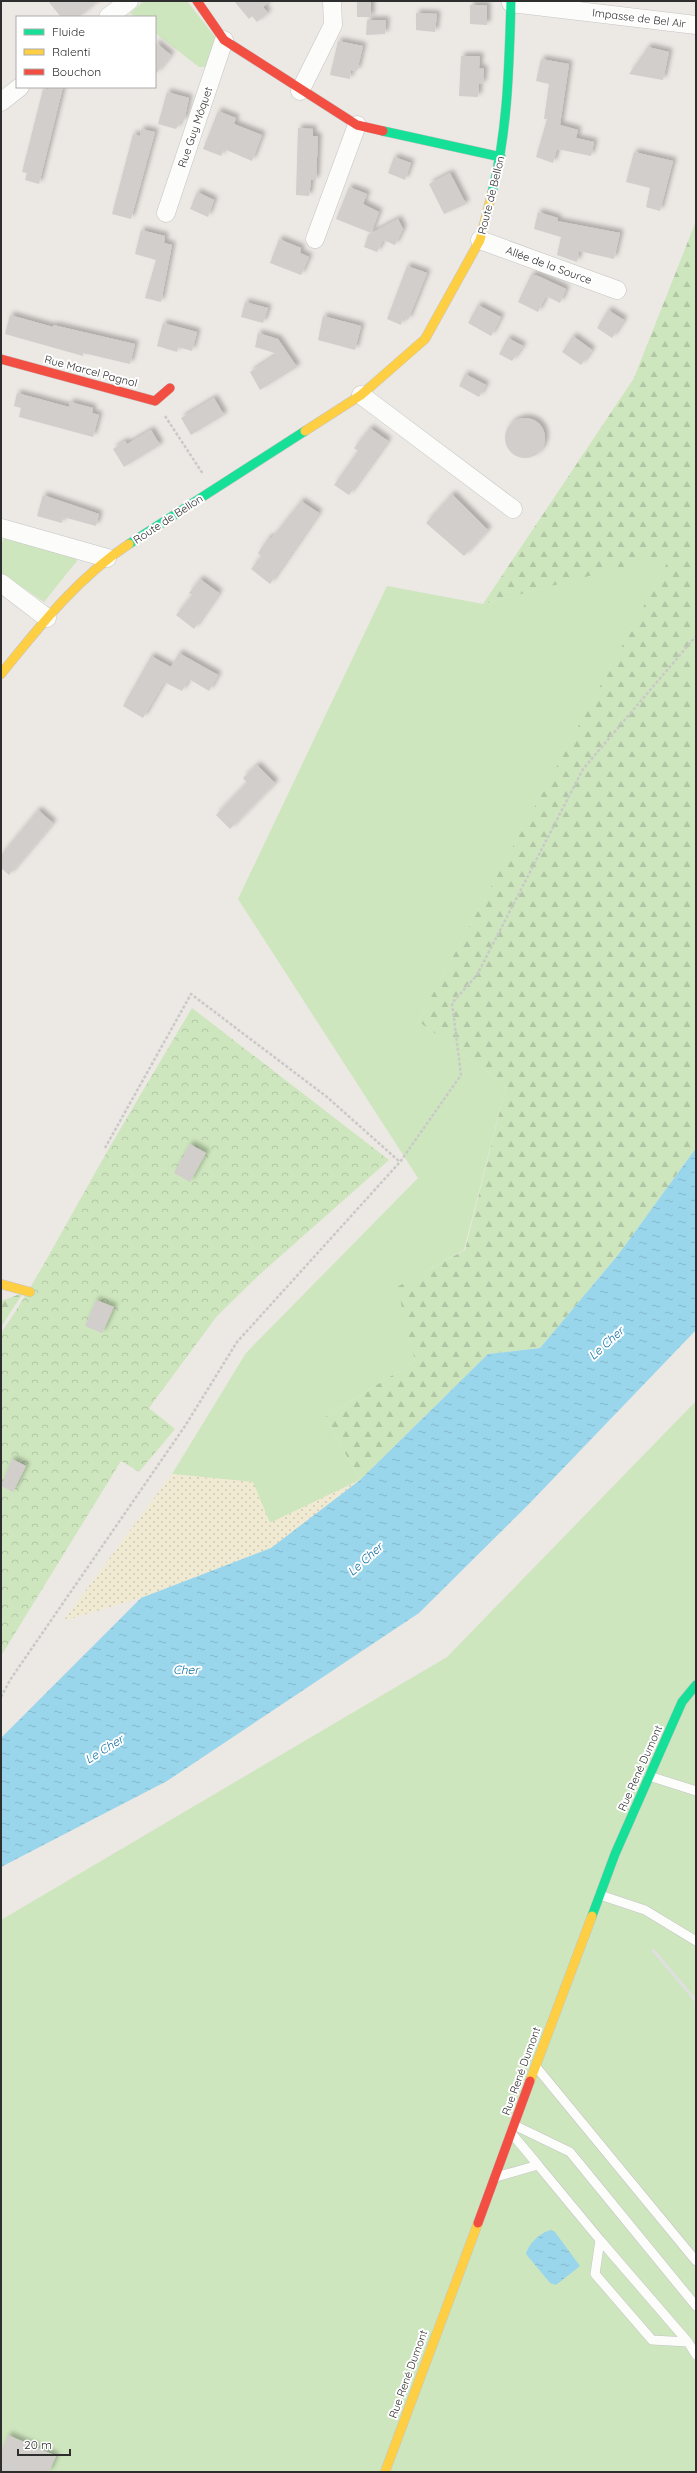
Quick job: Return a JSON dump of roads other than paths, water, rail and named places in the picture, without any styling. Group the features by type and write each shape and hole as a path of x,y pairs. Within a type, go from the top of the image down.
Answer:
{"street":[{"path":"109,16 129,1"},
{"path":"197,1 224,40 300,90 357,125 501,157"},
{"path":"300,90 333,25 332,1"},
{"name":"Impasse de Bel Air","path":"511,2 696,25"},
{"name":"Route de Bellon","path":"1,674 47,618 107,558 361,394 425,339 480,240 501,157 509,86 511,2"},
{"name":"Rue Guy Môquet","path":"166,213 224,40"},
{"path":"1,102 19,88"},
{"path":"315,239 357,125"},
{"name":"Allée de la Source","path":"480,240 617,290"},
{"name":"Rue Marcel Pagnol","path":"1,359 155,401 170,388"},
{"path":"361,394 513,509"},
{"path":"1,528 107,558"},
{"path":"1,583 47,618"},
{"path":"1,1284 30,1292"},
{"name":"Rue René Dumont","path":"385,2472 615,1854 682,1702 696,1685"}],"lane":[{"path":"649,1776 696,1791"},
{"path":"600,1895 645,1910 696,1941"},
{"path":"536,2067 696,2261"},
{"path":"512,2129 538,2165 688,2342 696,2355"},
{"path":"512,2129 570,2152 696,2306"},
{"path":"494,2178 538,2165"},
{"path":"600,2240 595,2274 652,2340 688,2342"}],"water":[{"name":"Cher","path":"696,1148 696,1330 528,1505 419,1613 167,1781 1,1867 1,1738 141,1598 271,1548 360,1480 488,1354 540,1348 618,1255"},
{"path":"551,2230 555,2232 580,2266 556,2285 550,2283 526,2254 529,2246 536,2239 543,2233"}],"railway":[{"path":"653,1950 696,2001"}],"water label":[{"name":"Le Cher","path":"606,1343"},
{"name":"Le Cher","path":"365,1559"},
{"name":"Le Cher","path":"104,1749"}]}
